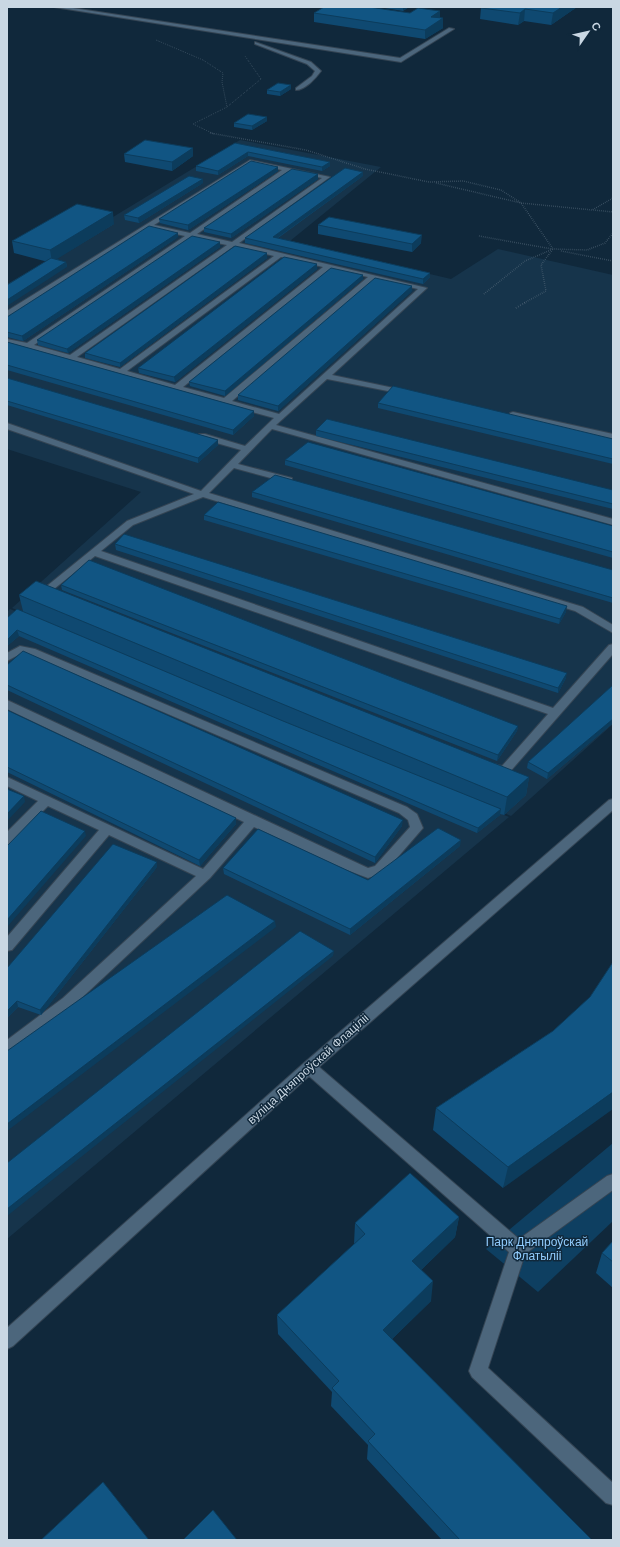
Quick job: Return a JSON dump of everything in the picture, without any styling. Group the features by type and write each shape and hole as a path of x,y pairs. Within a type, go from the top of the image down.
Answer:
{"street":[{"path":"56,7 401,60 451,29"},
{"path":"240,35 309,63 318,71 314,77 298,89"},
{"path":"7,314 250,162 327,177 71,358"},
{"path":"28,346 192,236 288,169"},
{"path":"69,599 47,590 130,523 203,494 270,426 423,288 233,244 147,226"},
{"path":"122,372 280,255"},
{"path":"177,387 329,266"},
{"path":"226,401 373,277"},
{"path":"7,341 281,416"},
{"path":"326,376 411,394"},
{"path":"504,414 613,437"},
{"path":"7,426 203,494 579,608 613,630"},
{"path":"270,426 613,522"},
{"path":"195,434 247,449"},
{"path":"232,465 301,484"},
{"path":"94,552 556,713"},
{"path":"482,763 504,771 613,647"},
{"path":"7,658 20,650 31,651 403,810 413,817 417,828 379,870 368,873 349,866 7,704"},
{"path":"7,781 205,875"},
{"path":"7,840 46,800"},
{"name":"вуліца Дняпроўскай Флаціліі","path":"7,1340 309,1067 613,803"},
{"path":"7,1048 68,1002 205,875 253,820"},
{"path":"7,946 107,828"},
{"path":"309,1067 518,1249"},
{"path":"613,1181 518,1249 478,1371 613,1496"}],"path":[{"path":"153,39 203,60 223,73 222,82 228,107"},
{"path":"252,40 243,52 261,79 228,107 194,124 211,134 306,150 365,169 476,191 521,203 613,212"},
{"path":"429,182 463,181 501,190 521,203 553,249"},
{"path":"592,210 613,198"},
{"path":"484,294 525,260 553,249 587,250 605,243 613,233"},
{"path":"480,236 613,261"},
{"path":"516,308 546,291 541,265 553,249"}],"shaded area":[{"path":"240,140 381,167 290,241 451,279 498,249 613,275 613,724 511,816 12,608 141,492 7,449 7,284 38,266 52,262 113,217"},
{"path":"10,609 509,817 7,1239 7,612"}],"green space":[{"name":"Парк Дняпроўскай Флатыліі","path":"613,1143 613,1221 538,1292 486,1249"}],"building":[{"path":"324,7 369,7 410,13 418,8 440,11 431,17 443,18 425,30 314,13"},
{"path":"562,7 553,13 525,9 520,13 481,8"},
{"path":"278,83 291,85 280,92 267,90"},
{"path":"248,114 267,117 252,126 234,123"},
{"path":"145,140 193,148 172,162 124,154"},
{"path":"235,143 330,162 322,167 248,152 218,171 196,166"},
{"path":"251,161 278,167 188,225 159,219"},
{"path":"345,168 363,172 273,237 430,273 423,279 245,238"},
{"path":"292,169 318,174 231,234 204,228"},
{"path":"189,176 203,179 138,218 124,215"},
{"path":"77,204 113,212 50,250 12,241"},
{"path":"329,217 422,235 412,244 318,225"},
{"path":"149,226 178,233 22,336 7,332 7,317"},
{"path":"192,236 220,242 67,349 37,340"},
{"path":"235,246 267,253 120,363 85,353"},
{"path":"284,257 317,264 174,377 138,368"},
{"path":"51,258 66,262 7,300 7,285"},
{"path":"331,268 363,275 225,391 189,382"},
{"path":"375,278 412,286 278,406 238,395"},
{"path":"7,342 254,411 233,430 7,365"},
{"path":"7,378 218,440 198,458 7,401"},
{"path":"393,386 613,439 613,459 378,403"},
{"path":"327,419 613,490 613,504 316,430"},
{"path":"308,442 613,526 613,552 285,460"},
{"path":"275,475 613,570 613,598 252,492"},
{"path":"218,502 567,606 560,619 204,515"},
{"path":"124,534 567,673 558,688 115,544"},
{"path":"89,560 518,726 498,755 61,585"},
{"path":"36,581 529,777 507,797 19,595"},
{"path":"17,609 283,721 501,809 478,828 17,630 7,640 7,618"},
{"path":"23,651 403,820 375,857 7,685 7,665"},
{"path":"613,685 613,719 548,773 528,762"},
{"path":"7,710 236,818 199,860 7,767"},
{"path":"7,789 24,796 7,814"},
{"path":"41,811 85,831 7,920 7,846"},
{"path":"438,828 461,840 350,929 223,868 258,829 368,880"},
{"path":"113,844 157,862 40,1010 17,1001 7,1011 7,968"},
{"path":"227,895 275,921 7,1124 7,1051"},
{"path":"300,931 334,951 7,1209 7,1163"},
{"path":"613,962 613,1092 508,1167 436,1108 553,1031 590,997"},
{"path":"410,1173 459,1217 412,1261 433,1281 383,1330 592,1540 460,1540 368,1441 375,1434 332,1388 339,1381 277,1315 365,1234 355,1223"},
{"path":"613,1241 613,1262 602,1253"},
{"path":"103,1482 149,1540 41,1540"},
{"path":"213,1510 237,1540 183,1540"}]}
